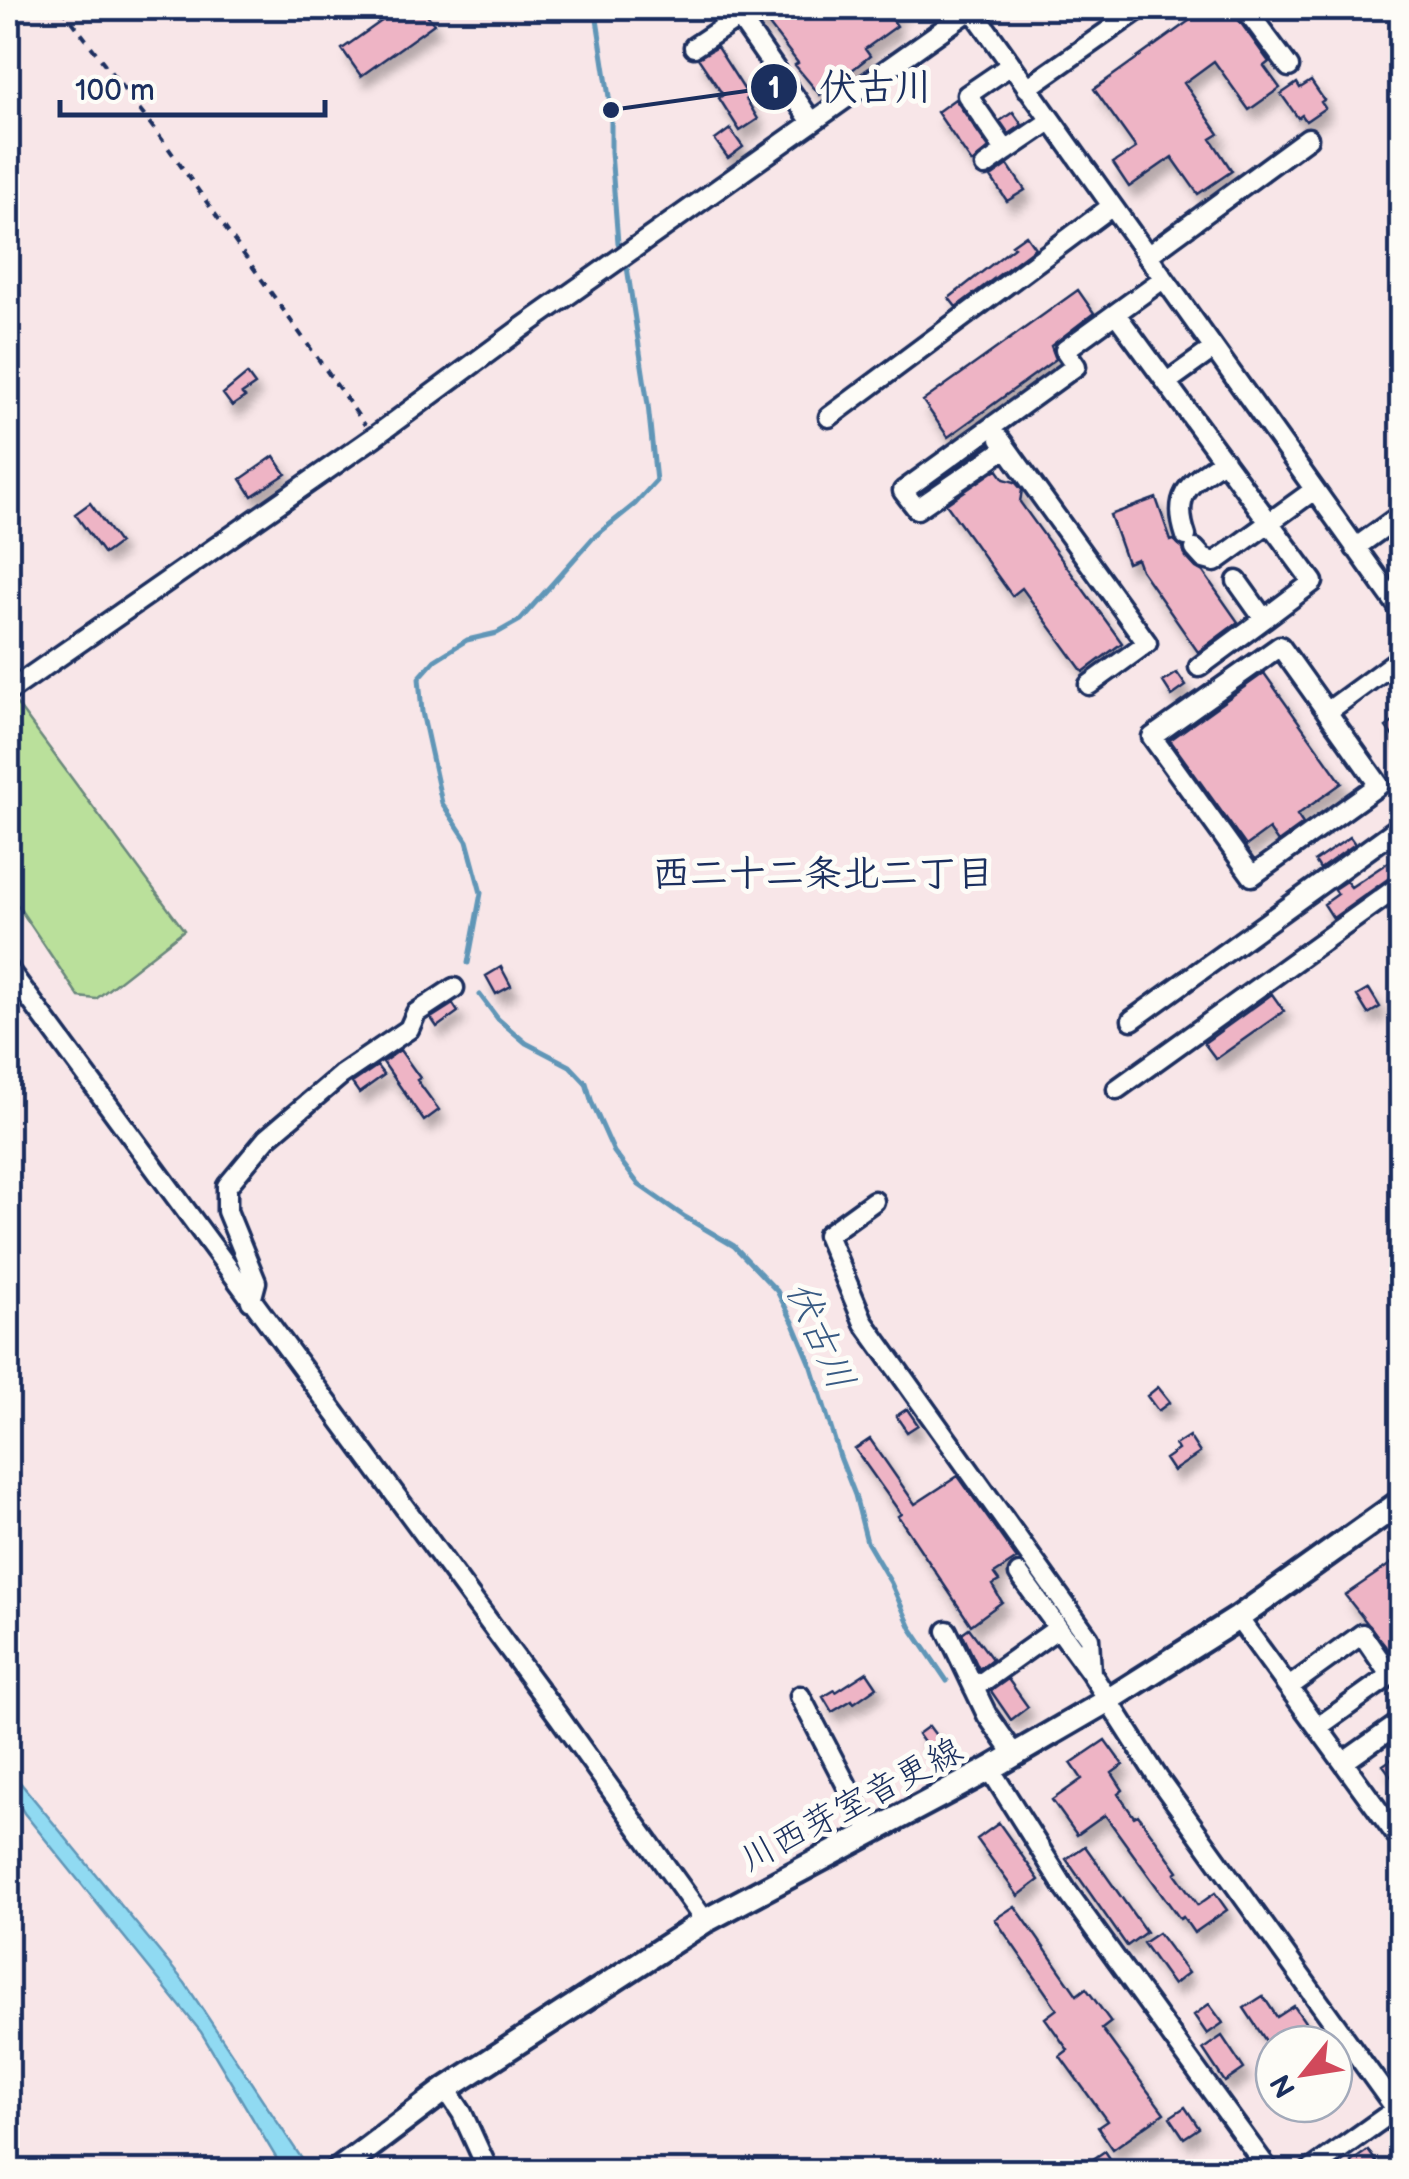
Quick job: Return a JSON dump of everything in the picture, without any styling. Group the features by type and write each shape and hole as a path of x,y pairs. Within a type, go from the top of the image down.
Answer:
{"main road":[{"name":"川西芽室音更線","path":"336,2172 446,2090 705,1921 990,1770 1106,1701 1238,1618 1402,1501"}],"street":[{"path":"8,692 374,436 971,8 1402,612"},
{"path":"1027,88 1140,8"},
{"path":"1245,8 1289,67"},
{"path":"694,47 740,17 812,122"},
{"path":"1006,151 968,95 1011,65"},
{"path":"986,166 1050,121"},
{"path":"1147,256 1308,138"},
{"path":"829,417 1112,206"},
{"path":"1006,448 917,510 903,491 1076,366 1065,350 1163,279"},
{"path":"1116,314 1313,582 1200,668"},
{"path":"1167,382 1213,349"},
{"path":"991,427 1147,643 1089,685"},
{"path":"1224,460 1180,497 1180,518 1190,542 1204,559 1215,562 1314,490"},
{"path":"1355,548 1402,514"},
{"path":"1237,581 1264,619"},
{"path":"1280,646 1327,712 1379,785 1252,876 1152,738 1280,646"},
{"path":"1327,712 1402,657"},
{"path":"1132,1020 1402,825"},
{"path":"1117,1089 1402,884"},
{"path":"8,969 559,1716 705,1921"},
{"path":"251,1301 256,1282 227,1211 227,1186 268,1138 341,1075 410,1029 416,1013 454,988"},
{"path":"874,1201 827,1235 864,1322 1089,1638 1091,1673"},
{"path":"1019,1574 1091,1673 1158,1778 1399,2107 1308,2172"},
{"path":"1238,1618 1402,1843"},
{"path":"974,1688 1058,1628"},
{"path":"947,1631 987,1716 1015,1755"},
{"path":"1288,1687 1362,1634 1396,1671 1318,1726"},
{"path":"800,1696 872,1832"},
{"path":"1344,1762 1402,1721"},
{"path":"990,1770 1066,1890 1270,2172"},
{"path":"446,2090 462,2113 489,2172"}],"path":[{"path":"62,8 164,142 374,436"}],"green space":[{"path":"16,703 184,930 96,999 79,997 8,891 8,710"}],"water":[{"path":"8,1760 19,1781 185,1983 310,2171 284,2171 201,2032 24,1813 8,1786"}],"building":[{"path":"400,8 422,8 434,24 361,76 342,49"},
{"path":"756,8 902,8 890,16 897,26 865,49 870,56 820,95 766,21 760,26 752,14"},
{"path":"1207,8 1230,8 1269,62 1264,66 1280,88 1249,110 1214,61 1184,83 1219,134 1211,139 1232,171 1198,194 1172,157 1129,187 1113,163 1136,148 1094,89"},
{"path":"717,47 749,97 746,99 758,119 740,131 719,98 723,95 698,58"},
{"path":"1311,81 1325,108 1306,121 1302,115 1298,118 1281,94 1297,83 1300,88"},
{"path":"955,99 989,148 972,163 937,112"},
{"path":"1013,112 1022,125 1009,134 1000,121"},
{"path":"730,129 743,147 728,158 715,140"},
{"path":"1008,165 1025,190 1007,201 991,177"},
{"path":"1026,235 1035,248 956,307 949,298"},
{"path":"1078,290 1094,313 1051,346 1056,359 948,437 923,401"},
{"path":"247,374 255,385 232,406 223,394"},
{"path":"274,456 286,474 252,496 241,479"},
{"path":"997,469 1004,479 1015,482 1022,490 1020,502 1122,643 1083,672 1022,588 1012,596 946,504"},
{"path":"1156,498 1171,541 1183,548 1186,557 1203,572 1238,622 1198,652 1137,559 1127,563 1110,515"},
{"path":"90,503 119,543 104,554 75,514"},
{"path":"1177,673 1186,686 1172,696 1163,682"},
{"path":"1264,673 1342,783 1297,815 1303,824 1278,842 1269,829 1246,846 1170,740"},
{"path":"1402,716 1402,749 1386,727"},
{"path":"1350,837 1355,844 1320,869 1315,861"},
{"path":"1402,853 1402,872 1333,918 1324,904 1338,894 1334,889 1346,881 1351,887"},
{"path":"501,967 511,986 496,994 486,976"},
{"path":"1369,989 1380,1007 1368,1014 1357,996"},
{"path":"1272,994 1284,1011 1216,1059 1204,1043"},
{"path":"453,1004 458,1012 437,1027 431,1018"},
{"path":"400,1050 439,1110 424,1121 383,1062"},
{"path":"377,1066 384,1075 359,1093 352,1083"},
{"path":"1158,1387 1170,1402 1158,1411 1147,1396"},
{"path":"907,1409 918,1425 907,1432 896,1416"},
{"path":"1189,1436 1200,1453 1173,1471 1165,1459 1178,1450 1175,1445"},
{"path":"870,1439 915,1504 958,1476 1017,1559 994,1574 999,1581 992,1585 1002,1602 971,1625 855,1449"},
{"path":"1402,1556 1402,1655 1394,1657 1345,1595"},
{"path":"969,1628 992,1659 979,1669 962,1633"},
{"path":"867,1672 877,1687 832,1712 823,1697"},
{"path":"1008,1679 1028,1707 1011,1720 991,1691"},
{"path":"929,1726 941,1742 930,1751 918,1734"},
{"path":"1105,1740 1123,1765 1112,1773 1123,1790 1118,1794 1134,1817 1138,1815 1198,1905 1215,1893 1227,1910 1194,1933 1105,1815 1077,1835 1052,1800 1082,1779 1071,1763"},
{"path":"1402,1752 1402,1791 1383,1765"},
{"path":"999,1823 1039,1880 1018,1896 977,1839"},
{"path":"1085,1846 1146,1932 1127,1946 1066,1859"},
{"path":"1015,1906 1077,1995 1086,1988 1111,2022 1102,2029 1164,2113 1113,2149 1098,2127 1107,2121 1060,2056 1068,2050 1045,2018 1057,2009 995,1919"},
{"path":"1158,1933 1188,1973 1173,1985 1143,1943"},
{"path":"1263,1996 1277,2017 1294,2006 1306,2024 1255,2024 1244,2008"},
{"path":"1209,2004 1223,2023 1207,2034 1194,2015"},
{"path":"1222,2036 1244,2069 1225,2082 1203,2049"},
{"path":"1185,2107 1199,2128 1184,2138 1170,2117"},
{"path":"1368,2150 1383,2172 1358,2172 1351,2162"},
{"path":"1105,2151 1119,2172 1074,2172"}],"waterway":[{"name":"伏古川","path":"592,8 596,13 611,110 618,243"},
{"name":"伏古川","path":"468,963 481,893 467,841 442,803 422,712 419,678 435,660 467,640 497,633 520,620 593,538 656,481 627,267"},
{"name":"伏古川","path":"480,995 498,1019 526,1043 570,1066 586,1083 614,1152 639,1185 734,1246 777,1291 812,1367 867,1542 911,1628 947,1681"}],"place":[{"name":"伏古川","path":"611,110"}],"district":[{"name":"西二十二条北二丁目","path":"823,873"}]}
